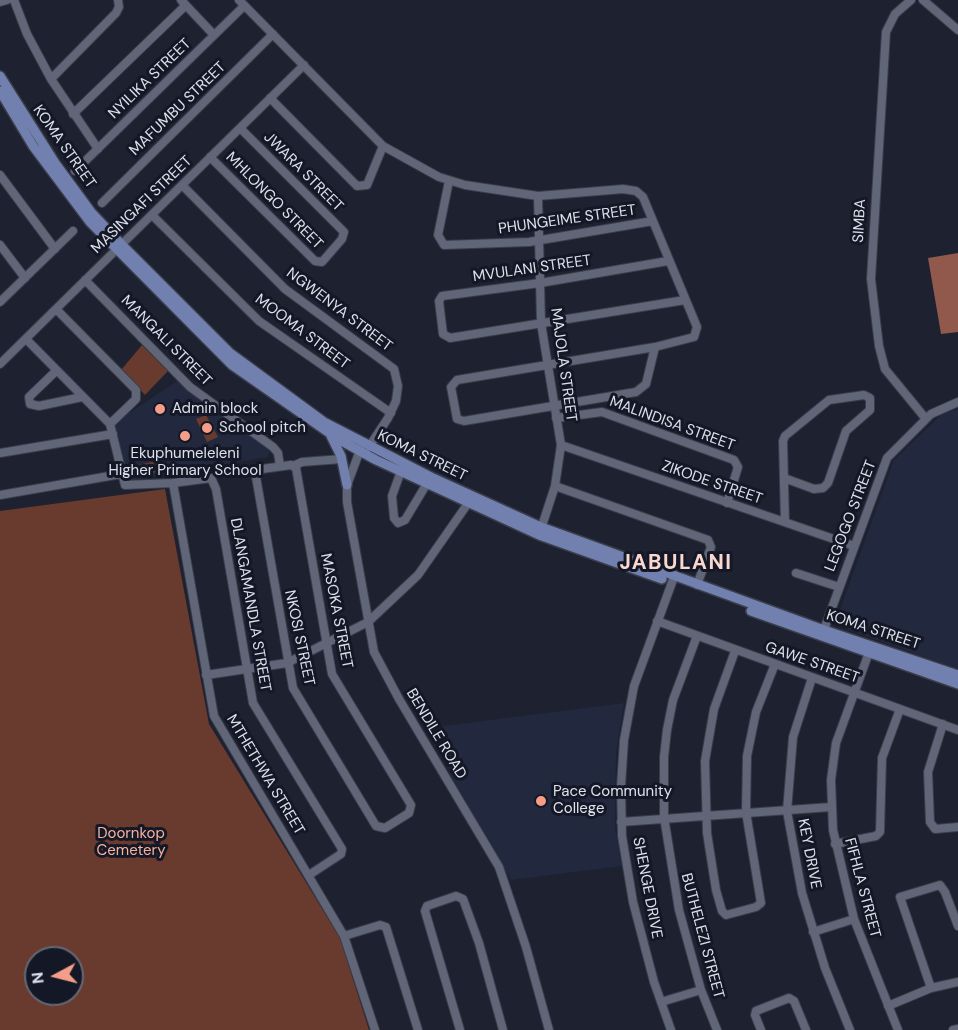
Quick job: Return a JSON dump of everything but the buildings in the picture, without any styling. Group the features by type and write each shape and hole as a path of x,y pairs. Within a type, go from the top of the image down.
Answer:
{"main road":[{"name":"KOMA STREET","path":"0,76 55,163 118,247 230,353 324,422 363,447 401,471 429,480"},
{"name":"KOMA STREET","path":"0,91 56,178 225,359 330,434 363,447 470,500 540,531 822,633 958,675"},
{"path":"330,434 342,459 347,485"},
{"name":"KOMA STREET","path":"673,579 697,585 822,633"},
{"name":"KOMA STREET","path":"870,649 958,684"}],"street":[{"path":"0,2 7,0"},
{"path":"15,0 29,38 51,79 98,149"},
{"path":"51,79 116,14 119,7 118,0"},
{"name":"SIMBA","path":"902,0 888,24 885,38 871,279 879,346 885,369 926,419"},
{"path":"897,11 911,0"},
{"path":"923,0 958,30"},
{"path":"930,0 935,9"},
{"path":"73,114 183,3 214,35"},
{"path":"242,3 383,146 449,181 538,196 602,189 627,189 639,192 697,329 690,340 454,382 451,389 456,418 462,421 640,390 646,384 655,347"},
{"name":"NYILIKA STREET","path":"75,171 214,35 242,3"},
{"name":"MAFUMBU STREET","path":"102,203 273,34"},
{"name":"MASINGAFI STREET","path":"0,364 304,65"},
{"path":"270,98 360,187 368,183 383,146"},
{"name":"JWARA STREET","path":"240,128 344,232 342,239 319,262"},
{"name":"MHLONGO STREET","path":"210,157 319,262"},
{"path":"0,175 55,249"},
{"name":"PHUNGEIME STREET","path":"449,181 438,235 442,244 489,245 539,241 653,221"},
{"name":"NGWENYA STREET","path":"182,185 285,289 391,365 396,374 398,386 391,413 363,447"},
{"name":"MAJOLA STREET","path":"538,196 541,323 561,444 555,486 540,531"},
{"name":"MOOMA STREET","path":"152,215 259,321 391,413"},
{"path":"0,302 73,231"},
{"path":"0,246 25,278"},
{"name":"MVULANI STREET","path":"541,323 444,337 439,302 441,296 540,283 668,261"},
{"name":"MANGALI STREET","path":"85,280 190,387 273,447 278,453 280,466"},
{"path":"541,323 685,300"},
{"path":"56,309 136,390 136,399 110,424"},
{"path":"26,339 110,424 122,482 128,486 173,483"},
{"path":"56,371 29,397 30,404 39,406 82,398"},
{"path":"784,478 814,489 823,488 828,483 846,431 871,408 870,398 864,395 829,400 786,435 783,440 785,522"},
{"name":"LEGOGO STREET","path":"822,633 887,458 938,409 958,402"},
{"name":"MALINDISA STREET","path":"556,418 603,412 734,460 738,467 727,503"},
{"path":"0,453 113,434"},
{"name":"ZIKODE STREET","path":"561,444 854,546"},
{"name":"BENDILE ROAD","path":"363,447 347,485 347,502 368,622 378,661 499,867 526,947 549,1030"},
{"name":"NKOSI STREET","path":"342,459 302,462 294,467 280,466 262,469 256,477 287,663 295,692 376,826 380,828"},
{"name":"MASOKA STREET","path":"294,467 334,678 411,805 409,813 389,827 380,828"},
{"path":"401,471 392,496 396,522 405,520 429,480"},
{"path":"0,495 121,474"},
{"name":"DLANGAMANDLA STREET","path":"173,483 211,478 218,501 255,707 342,849 341,854 309,875"},
{"name":"MTHETHWA STREET","path":"173,483 212,711 217,723 345,936 375,1030"},
{"path":"555,486 708,540 710,548 697,585"},
{"path":"206,675 287,663 368,622 418,575 470,500"},
{"path":"796,573 839,586"},
{"name":"SHENGE DRIVE","path":"671,1030 633,902 621,822 622,754 627,717 634,686 673,579"},
{"name":"GAWE STREET","path":"657,621 958,730"},
{"name":"BUTHELEZI STREET","path":"697,636 673,700 669,721 664,757 664,817 674,891 701,990 717,1030"},
{"name":"FIFHLA STREET","path":"870,649 836,743 832,766 831,807 835,844 854,919 898,1030"},
{"path":"735,651 710,728 705,761 705,816 716,890 725,915 756,907 761,902 746,812 747,756 752,724 774,664"},
{"name":"KEY DRIVE","path":"812,678 793,737 787,811 796,867 813,932 850,1030"},
{"path":"835,844 876,836 880,832 882,758 900,708"},
{"path":"943,724 928,776 932,827 958,827"},
{"path":"621,822 664,817 831,807"},
{"path":"931,988 900,898 903,894 940,885 958,926"},
{"path":"460,1030 425,912 426,907 456,896 462,898 479,943 503,1030"},
{"path":"813,932 854,919"},
{"path":"345,936 380,925 386,927 418,1030"},
{"path":"888,1006 931,988 958,982"},
{"path":"661,1002 701,990"},
{"path":"761,1030 755,1015 756,1011 790,998 806,1030"},
{"path":"953,1030 958,1029"}],"shaded area":[{"path":"958,253 958,332 941,334 928,258"},
{"name":"Ekuphumeleleni Higher Primary School","path":"177,381 270,449 268,457 128,481 114,423"},
{"path":"958,409 958,669 846,629 838,615 894,460 942,414"},
{"name":"Pace Community College","path":"624,703 616,753 615,827 622,866 511,880 450,775 443,726"}],"green space":[{"path":"142,345 168,371 145,395 121,370"},
{"name":"School pitch","path":"206,415 218,437 207,442 196,419"},
{"path":"157,461 158,472 130,477 128,467"},
{"name":"Doornkop Cemetery","path":"165,489 209,724 340,938 369,1030 0,1030 0,511"}],"place":[{"name":"Admin block","path":"160,409"},
{"name":"School pitch","path":"207,428"},
{"name":"Ekuphumeleleni Higher Primary School","path":"185,436"},
{"name":"Pace Community College","path":"541,801"}],"district":[{"name":"JABULANI","path":"676,563"}]}
